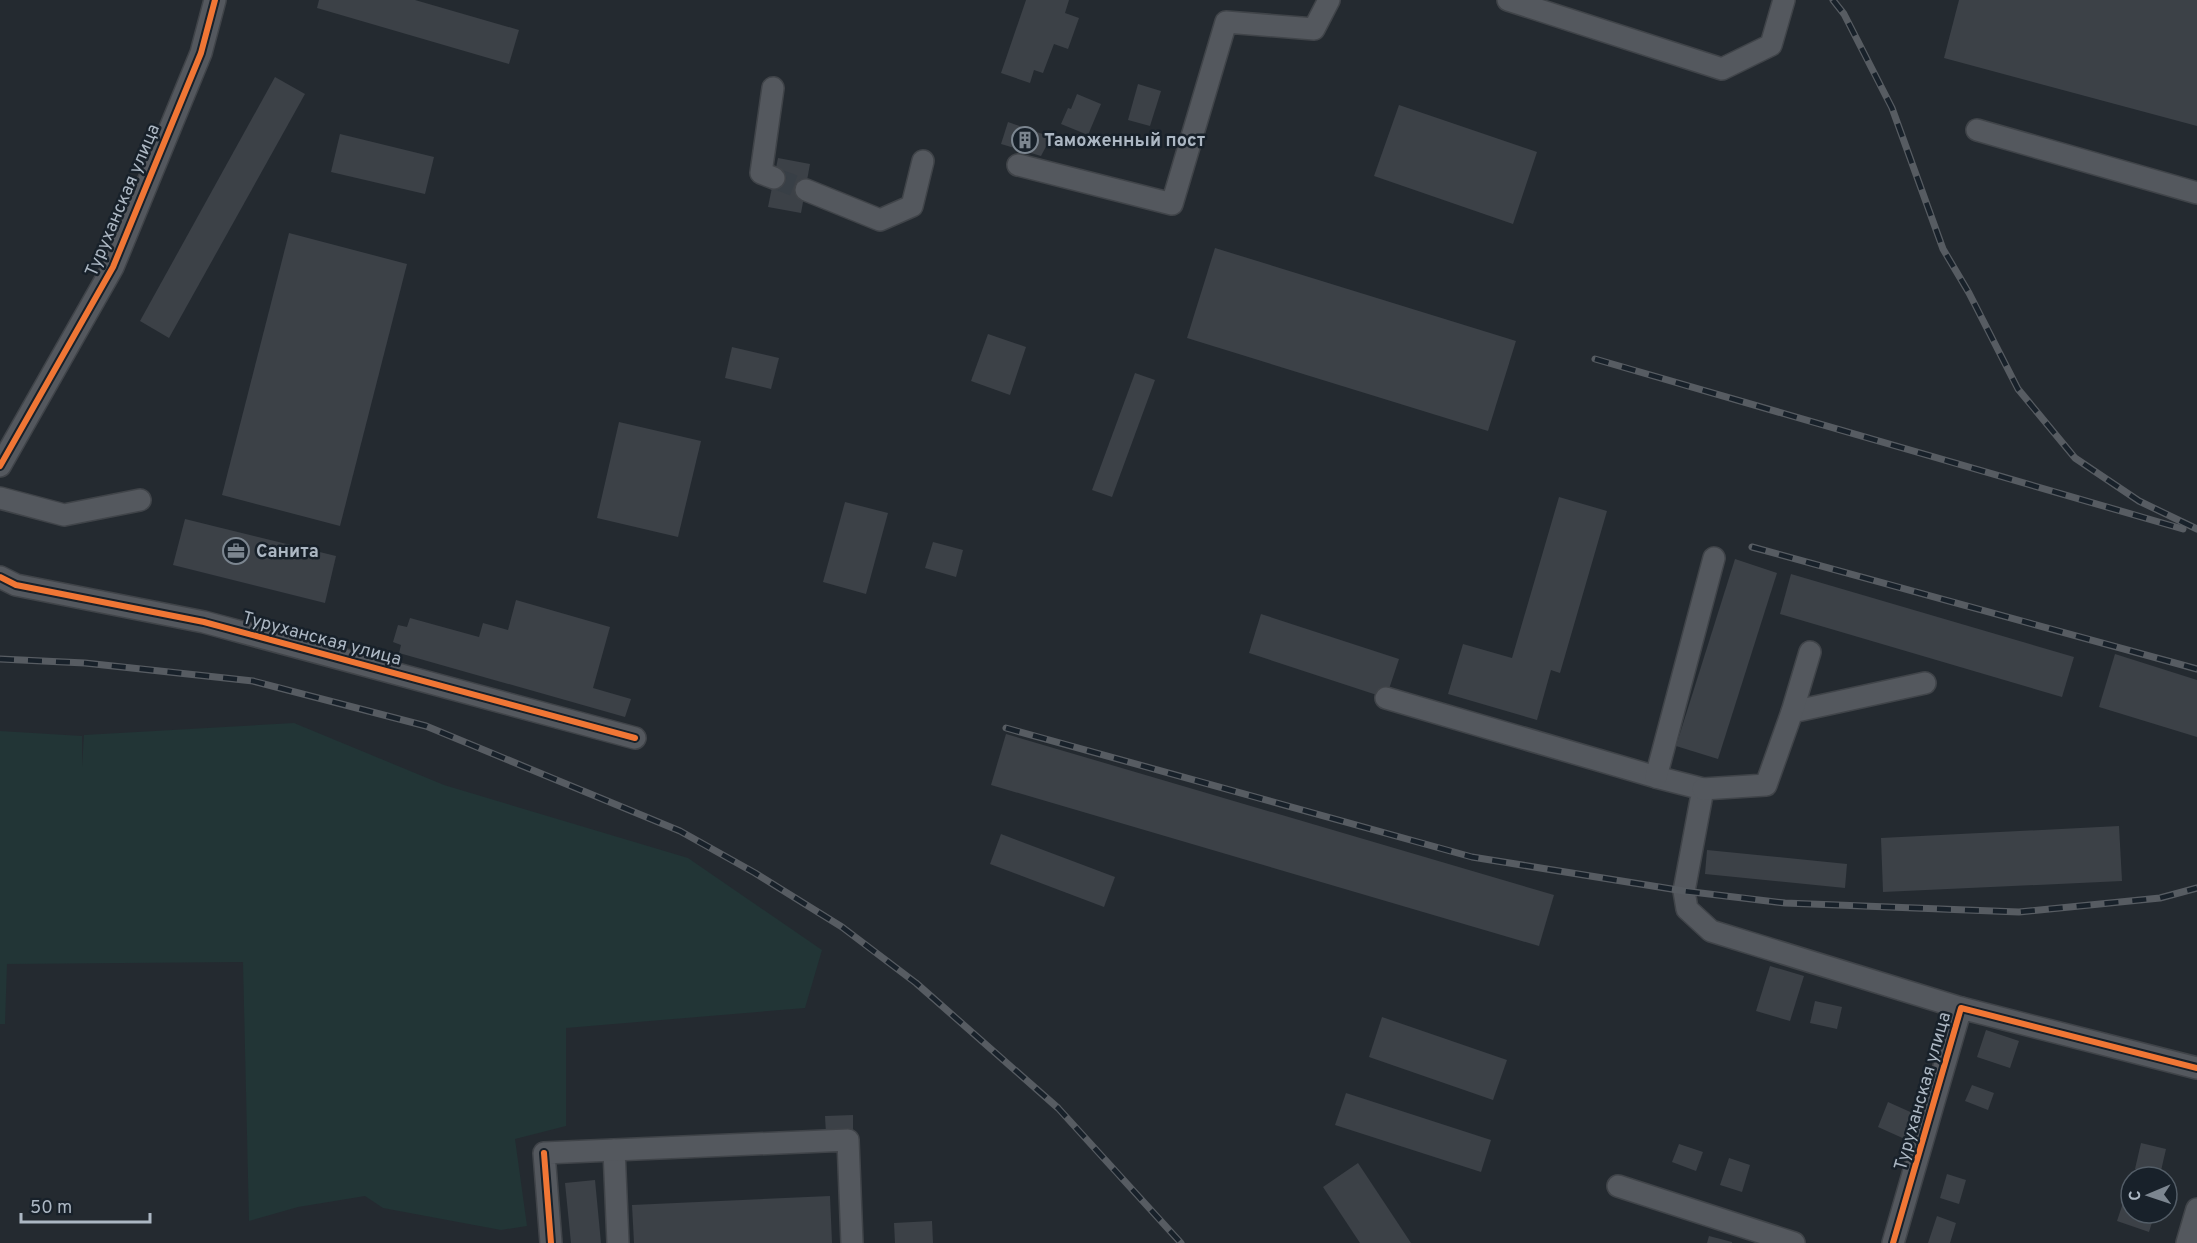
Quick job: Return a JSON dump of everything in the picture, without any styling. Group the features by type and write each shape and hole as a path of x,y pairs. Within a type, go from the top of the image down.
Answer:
{"street":[{"name":"Туруханская улица","path":"0,466 113,267 201,53 215,0"},
{"path":"1018,165 1172,204 1226,22 1314,29 1329,0"},
{"path":"1508,0 1722,69 1771,45 1784,0"},
{"path":"773,88 761,173 774,178"},
{"path":"1977,130 2197,193"},
{"path":"806,190 880,220 912,206 923,162"},
{"path":"0,498 64,515 141,500"},
{"path":"1656,777 1714,558"},
{"name":"Туруханская улица","path":"0,577 16,585 204,622 635,738"},
{"path":"1386,698 1703,789 1766,785 1810,652"},
{"path":"1792,712 1925,682"},
{"name":"Туруханская улица","path":"1703,789 1684,891 1687,909 1711,932 1961,1008 2197,1068"},
{"name":"Туруханская улица","path":"1893,1243 1961,1008"},
{"path":"551,1243 544,1153 848,1140 852,1243"},
{"path":"614,1150 618,1243"},
{"path":"1618,1186 1794,1243"},
{"path":"2187,1243 2197,1209"}],"shaded area":[{"path":"294,723 444,785 688,858 822,950 805,1008 566,1028 566,1126 515,1139 527,1226 501,1230 383,1208 365,1196 298,1207 249,1221 243,962 7,964 5,1024 0,1024 0,731 82,736 82,767 84,735"}],"building":[{"path":"319,0 415,0 519,30 509,64 317,8"},
{"path":"1026,0 1069,0 1065,13 1079,18 1068,49 1054,44 1043,73 1034,70 1030,83 1001,73"},
{"path":"1959,0 2197,0 2197,126 1944,58"},
{"path":"275,77 305,94 169,338 140,321"},
{"path":"1138,84 1161,91 1150,126 1128,120"},
{"path":"1077,94 1101,104 1088,135 1061,124"},
{"path":"1399,105 1537,152 1513,224 1374,176"},
{"name":"Таможенный пост","path":"1008,122 1051,137 1041,156 1001,144"},
{"path":"340,134 434,157 425,194 331,172"},
{"path":"778,158 810,164 801,213 768,207"},
{"path":"289,233 407,264 340,526 222,495"},
{"path":"1215,248 1516,341 1488,431 1187,338"},
{"path":"988,334 1026,347 1010,395 971,381"},
{"path":"732,347 779,358 771,389 725,378"},
{"path":"1135,373 1155,380 1112,497 1092,490"},
{"path":"619,422 701,441 678,537 597,518"},
{"path":"1559,497 1607,511 1560,673 1551,670 1537,720 1448,694 1463,644 1512,658"},
{"path":"845,502 888,513 866,594 823,582"},
{"path":"185,519 336,556 325,603 173,565"},
{"path":"933,542 963,550 956,577 925,568"},
{"path":"1735,559 1777,573 1718,759 1676,746"},
{"path":"1791,574 2074,657 2062,697 1780,614"},
{"path":"516,600 610,627 593,688 631,699 625,717 399,653 401,645 393,642 398,625 407,627 410,618 479,637 483,623 508,630"},
{"path":"1261,614 1399,659 1386,698 1249,653"},
{"path":"2115,654 2197,680 2197,737 2099,707"},
{"path":"1006,734 1554,895 1539,946 991,785"},
{"path":"2119,826 2122,881 1883,892 1881,838"},
{"path":"1001,834 1115,877 1104,907 990,864"},
{"path":"1707,850 1847,864 1845,888 1705,874"},
{"path":"1770,966 1804,976 1790,1021 1756,1011"},
{"path":"1815,1001 1842,1007 1837,1029 1810,1023"},
{"path":"1382,1017 1507,1060 1493,1100 1369,1057"},
{"path":"1986,1030 2019,1041 2010,1068 1977,1057"},
{"path":"1972,1085 1994,1093 1988,1110 1965,1101"},
{"path":"1346,1093 1491,1140 1481,1172 1335,1125"},
{"path":"1888,1102 1917,1115 1907,1140 1878,1127"},
{"path":"853,1115 853,1133 826,1134 825,1116"},
{"path":"2141,1143 2166,1149 2162,1165 2136,1165"},
{"path":"1679,1144 1703,1152 1696,1171 1672,1162"},
{"path":"1729,1158 1750,1165 1742,1192 1720,1185"},
{"path":"1358,1163 1411,1243 1360,1243 1323,1187"},
{"path":"1947,1174 1966,1180 1959,1204 1940,1198"},
{"path":"595,1180 601,1243 571,1243 565,1183"},
{"path":"830,1196 832,1243 634,1243 632,1205"},
{"path":"1937,1216 1956,1223 1950,1243 1928,1243"},
{"path":"932,1221 933,1243 895,1243 894,1223"},
{"path":"2129,1225 2151,1225 2149,1232"},
{"path":"1709,1236 1732,1242 1732,1243 1707,1243"}],"tunnel":[{"path":"774,178 806,190"}],"railway":[{"path":"1833,0 1844,14 1892,108 1943,249 1969,293 2018,389 2075,458 2139,501 2197,529"},
{"path":"1595,359 2183,529"},
{"path":"1752,547 2197,669"},
{"path":"0,659 85,663 253,681 426,726 680,831 755,873 842,927 916,983 1058,1108 1181,1243"},
{"path":"1006,728 1472,857 1684,891 1785,903 2019,912 2160,898 2197,888"}],"cycle path":[{"path":"0,466 113,267 201,53 215,0"},
{"path":"0,577 16,585 204,622 635,738"},
{"path":"1893,1243 1961,1008 2197,1068"},
{"path":"544,1153 551,1243"}],"place":[{"name":"Таможенный пост","path":"1025,140"},
{"name":"Санита","path":"236,551"}]}
